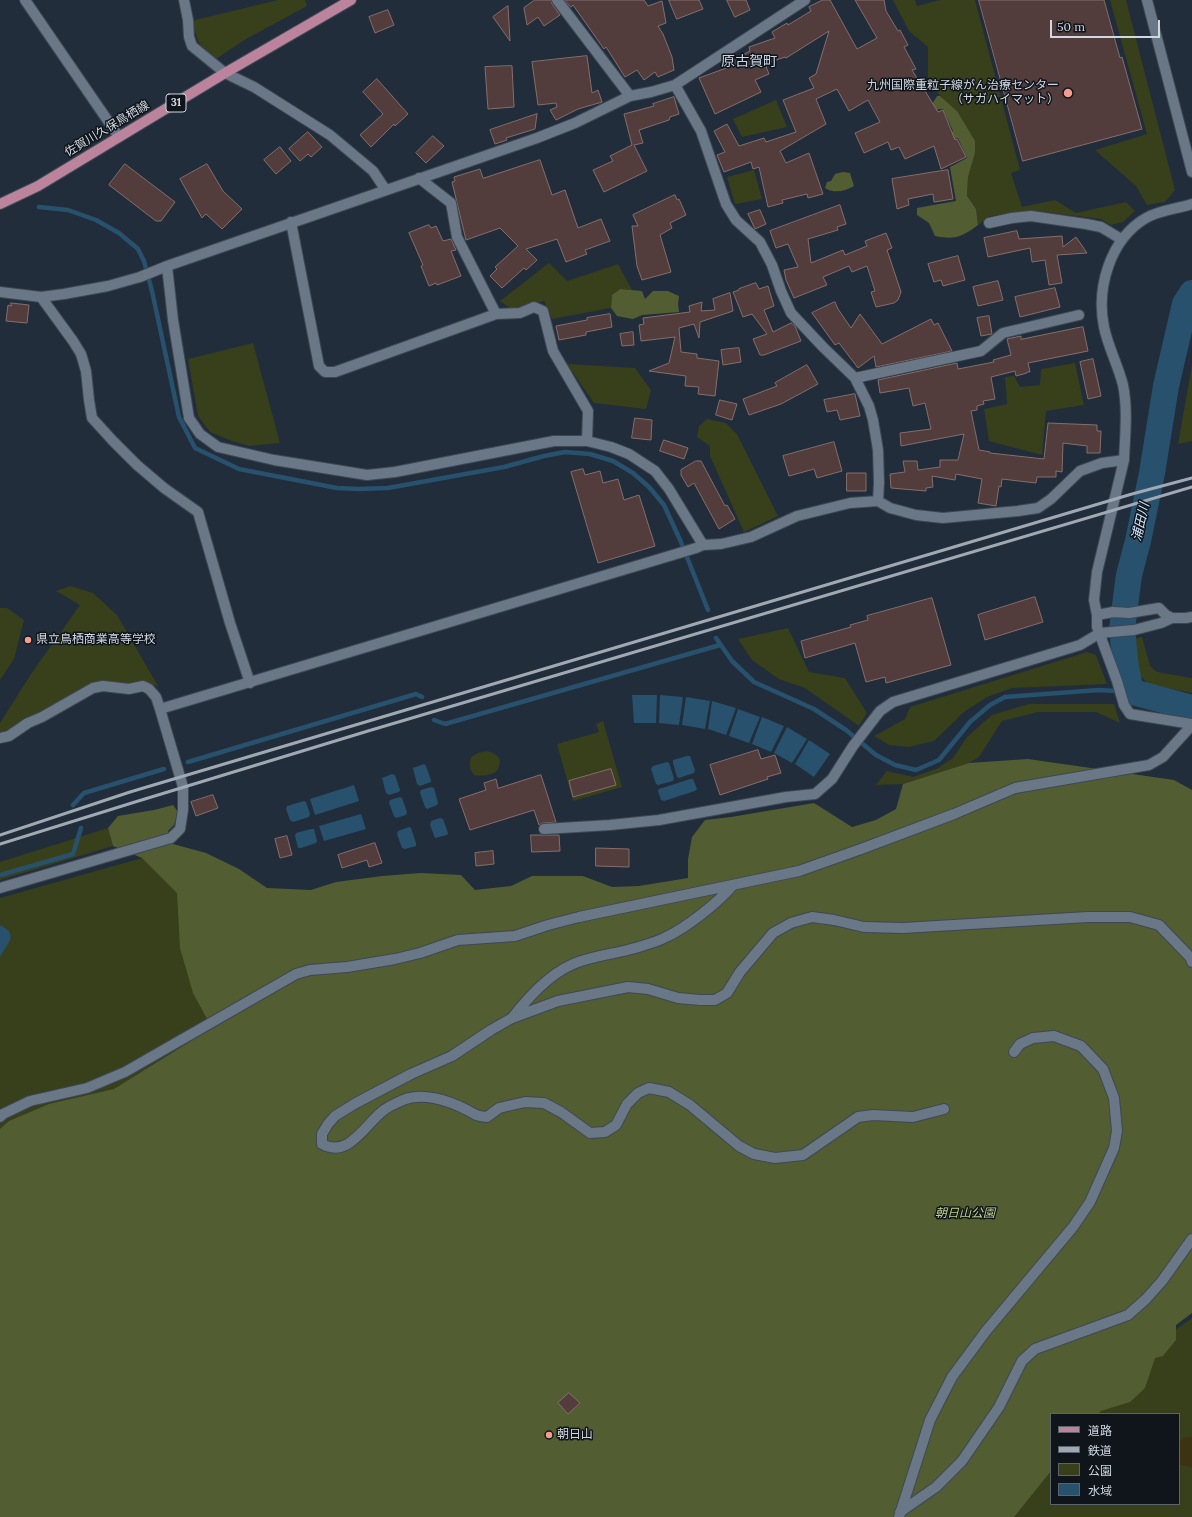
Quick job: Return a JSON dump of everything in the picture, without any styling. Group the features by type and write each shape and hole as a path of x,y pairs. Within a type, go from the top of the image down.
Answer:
{"main road":[{"name":"佐賀川久保鳥栖線","path":"0,204 38,186 225,73 351,0"}],"street":[{"path":"25,0 119,137"},
{"path":"184,0 188,20 189,37 192,46 225,73 254,87 330,135 373,171 385,189"},
{"path":"557,0 630,96"},
{"path":"0,292 41,297 108,286 385,189 537,138 575,123 630,96 675,85 805,0"},
{"path":"1147,0 1192,172"},
{"path":"675,85 701,131 726,204 736,220 760,242 772,265 781,291 791,313 855,378 869,406 878,450 878,501"},
{"path":"419,178 451,204 458,237 496,314"},
{"path":"1192,204 1176,209 1162,211 1146,218 1121,239 1113,253 1103,290 1101,310 1107,341 1123,385 1125,400 1124,460 1097,572 1094,600 1097,615 1097,627 1118,681 1124,705 1130,714 1192,725"},
{"path":"989,223 1031,216 1101,227 1121,239"},
{"path":"291,222 319,366 325,372 335,372 496,314 520,313 534,307 543,311 553,351 588,411 587,441"},
{"path":"164,267 189,418 200,434 218,447 274,460 367,475 395,472 554,441 587,441 611,447 628,454 655,471 669,489 700,546"},
{"path":"41,297 81,354 86,371 92,418 136,465 164,488 198,512 230,623 250,682"},
{"path":"855,378 981,350 1003,333 1080,314"},
{"path":"160,709 700,546 721,544 751,537 797,516 820,509 850,503 878,501 890,508 916,515 943,518 1038,508 1051,499 1080,471 1102,462 1124,460"},
{"path":"1097,615 1113,612 1129,613 1159,608 1166,615 1172,618"},
{"path":"544,830 659,820 786,797 815,794 832,779 872,720 880,711 893,702 1080,645 1100,633 1134,630 1161,623 1172,618 1192,617"},
{"path":"0,738 9,736 28,723 42,717 93,688 103,686 129,689 143,686 149,688 156,697 182,787 183,810 180,829 171,838 0,888"},
{"path":"0,1117 3,1114 30,1101 88,1088 125,1072 296,974 310,970 347,967 395,959 458,940 515,936 579,917 799,871 933,822 1015,788 1149,765 1163,757 1192,725"},
{"path":"512,1018 528,998 559,972 573,964 636,948 666,938 684,927 725,895 733,885"},
{"path":"944,1109 913,1117 880,1115 858,1117 803,1155 775,1158 754,1154 739,1146 690,1105 669,1092 649,1088 638,1093 627,1104 616,1125 605,1132 590,1133 561,1112 544,1103 525,1102 499,1108 487,1117 476,1116 466,1109 426,1096 404,1100 384,1110 353,1142 345,1146 332,1148 322,1144 322,1134 335,1116 396,1082 452,1056 512,1018 558,1001 628,987 648,989 678,998 715,1000 727,993 740,972 773,933 791,923 812,917 834,920 864,927 903,928 1088,917 1130,917 1159,925 1190,957 1192,962"},
{"path":"899,1515 930,1420 952,1377 986,1331 1074,1227 1090,1202 1114,1148 1117,1131 1114,1098 1103,1069 1081,1046 1054,1036 1033,1038 1020,1044 1014,1052"},
{"path":"899,1515 936,1487 962,1461 999,1407 1022,1361 1035,1349 1128,1315 1146,1299 1162,1281 1192,1238"}],"green space":[{"path":"278,0 305,0 307,6 246,39 216,59 200,45 191,21"},
{"path":"893,0 915,0 917,6 940,0 975,0 1020,170 1011,173 1022,207 1055,200 1076,213 1126,202 1135,211 1123,222 1111,225 1101,219 1038,211 990,216 978,225 976,209 967,196 968,177 975,153 957,111 940,96 928,79 928,47 909,31"},
{"path":"1110,0 1126,0 1175,190 1165,202 1147,205 1136,186 1095,150 1147,134"},
{"path":"937,96 940,96 957,111 975,141 975,153 968,177 967,196 976,209 978,225 963,235 948,238 935,236 929,223 917,215 917,208 956,201 950,167 967,158 958,138 954,139 951,133 953,131 943,109 932,112 931,106"},
{"path":"776,100 787,127 742,137 733,119"},
{"path":"754,170 762,199 735,204 727,177"},
{"path":"843,172 850,173 854,186 840,191 832,191 825,188 827,182 831,181 835,174"},
{"path":"549,263 567,281 618,264 632,290 620,289 612,295 611,308 552,319 544,301 514,311 500,301"},
{"path":"620,289 642,291 645,299 653,291 668,291 679,296 679,312 642,315 633,319 617,316 611,308 612,295"},
{"path":"253,343 280,443 249,446 232,441 210,432 198,416 188,359"},
{"path":"1075,363 1084,405 1046,411 1042,455 989,441 984,409 1007,404 1005,377 1014,376 1020,387 1040,385 1041,369"},
{"path":"567,364 635,368 651,390 646,409 594,403"},
{"path":"1192,365 1192,441 1178,444"},
{"path":"707,419 726,423 737,434 778,516 744,532 710,456 710,446 697,437 699,426"},
{"path":"70,586 93,593 117,615 158,686 145,683 130,685 94,683 9,730 0,732 0,723 31,674 80,605 56,591"},
{"path":"0,608 7,608 24,620 14,659 0,680"},
{"path":"788,628 809,672 845,678 867,713 859,726 805,688 779,679 752,660 738,639"},
{"path":"1142,637 1150,666 1157,672 1192,678 1192,693 1148,684 1138,673 1133,639"},
{"path":"1087,652 1096,655 1107,684 1012,688 987,697 964,712 934,741 909,747 889,745 874,736 905,719 910,707"},
{"path":"1129,695 1160,707 1192,713 1192,717 1133,706"},
{"path":"1029,704 1114,704 1120,723 1096,712 1038,712 1002,721 979,757 969,763 903,784 876,785 887,771 913,777 936,769 953,758 967,737 992,715"},
{"path":"603,721 622,787 573,801 557,744 599,732 596,724"},
{"path":"487,751 495,754 500,760 497,771 492,774 480,776 474,775 470,766 471,757 478,753"},
{"name":"朝日山公園","path":"1028,759 1174,780 1192,790 1192,1313 1176,1325 1176,1340 1163,1356 1155,1358 1145,1388 1130,1402 1101,1411 1099,1413 1050,1413 1050,1472 1014,1517 0,1517 0,1129 9,1121 49,1104 114,1089 212,1028 193,993 180,948 177,893 142,858 113,846 108,828 118,816 173,805 178,812 174,825 168,831 173,844 206,853 239,869 267,888 311,890 336,882 421,873 461,875 475,890 511,886 532,876 583,876 612,887 639,886 688,878 688,859 692,837 705,820 814,803 852,827 876,820 896,809 903,784 969,763"},
{"path":"108,828 113,846 0,880 0,862"},
{"path":"175,855 263,1024 0,1181 0,898 142,858"},
{"path":"1192,1318 1192,1517 1000,1517 1050,1457 1050,1505 1180,1505 1180,1413 1088,1413 1136,1358"}],"sand":[{"path":"1192,1437 1191,1467 1180,1464 1180,1441 1183,1438"}],"water":[{"path":"632,695 657,695 656,723 634,723"},
{"path":"660,695 683,697 679,725 659,723"},
{"path":"686,697 710,701 705,729 682,725"},
{"path":"712,701 736,708 726,735 708,729"},
{"path":"738,709 760,717 749,743 729,736"},
{"path":"762,717 784,726 771,752 752,744"},
{"path":"787,727 807,739 792,763 774,753"},
{"path":"809,740 830,754 814,777 795,764"},
{"path":"690,756 695,770 694,773 679,778 677,777 673,760"},
{"path":"667,762 669,763 674,778 673,781 658,785 656,784 651,769 653,766"},
{"path":"424,764 431,782 420,786 417,784 413,768"},
{"path":"392,774 395,775 400,790 399,792 389,795 386,793 382,778"},
{"path":"693,779 697,789 695,791 664,801 661,800 658,791 659,789"},
{"path":"354,785 359,801 315,815 310,799"},
{"path":"431,787 434,788 438,803 437,805 427,809 420,793 421,790"},
{"path":"400,797 402,798 407,812 406,815 396,818 389,803 390,800"},
{"path":"304,801 306,802 310,814 309,817 293,822 290,820 286,809 287,806"},
{"path":"361,814 366,829 324,841 319,826"},
{"path":"440,818 443,819 448,833 447,835 435,838 430,825 431,821"},
{"path":"409,827 411,828 416,846 405,849 402,848 397,834 398,831"},
{"path":"314,829 317,841 316,843 298,848 295,836 296,833"},
{"path":"0,925 6,928 11,936 0,957"}],"building":[{"path":"535,0 551,0 552,4 560,15 544,26 538,17 527,25 524,8"},
{"path":"565,0 644,0 648,6 662,1 666,23 658,26 663,34 672,57 674,70 658,77 655,72 644,80 637,70 625,77 606,47 604,49 573,5 571,7"},
{"path":"669,0 699,0 703,9 677,19"},
{"path":"727,0 746,0 750,10 735,17"},
{"path":"823,0 830,0 857,49 877,38 855,0 884,0 886,11 898,31 900,30 908,45 904,47 916,69 912,70 938,112 943,110 955,140 957,139 966,157 941,169 934,146 905,159 899,147 891,150 888,142 864,153 855,133 880,122 868,100 849,111 837,89 816,99 826,124 780,151 786,163 809,153 823,194 808,198 807,194 782,200 783,203 768,207 759,167 753,169 751,162 724,172 717,155 725,152 714,131 727,124 739,146 764,138 766,142 796,132 783,100 814,88 809,78 816,74 829,31 786,58 785,57 765,64 769,74 755,80 761,92 715,114 699,78 729,67 727,63 750,51 749,47 775,38 772,32 787,23 788,25 811,11 809,7"},
{"name":"九州国際重粒子線がん治療センター （サガハイマット）","path":"979,0 1104,0 1142,129 1023,161"},
{"path":"508,6 510,41 493,17"},
{"path":"388,10 394,25 375,33 369,17"},
{"path":"587,56 592,93 598,90 602,102 578,109 556,120 550,110 557,107 556,103 538,105 532,62"},
{"path":"512,66 514,107 488,109 485,67"},
{"path":"377,79 408,114 395,126 394,124 371,147 360,135 383,114 363,92"},
{"path":"674,97 679,114 670,117 669,120 639,130 643,143 634,145 647,171 604,192 593,170 613,161 610,156 632,145 624,114 654,106 653,104"},
{"path":"537,114 535,129 506,138 507,140 495,144 490,130"},
{"path":"308,132 322,147 311,157 308,154 300,161 289,149"},
{"path":"433,136 444,146 426,163 416,153"},
{"path":"280,147 291,161 276,174 264,160"},
{"path":"540,160 552,195 565,190 578,228 601,219 610,241 585,250 587,254 566,262 557,239 526,249 537,260 526,270 524,268 502,288 490,276 497,269 495,267 518,246 500,228 466,240 452,182 455,181 454,177 480,169 483,178"},
{"path":"125,164 175,202 161,221 156,221 109,185"},
{"path":"207,164 223,191 242,209 222,229 206,214 202,218 180,179"},
{"path":"948,170 953,199 934,202 933,194 908,199 909,205 897,209 892,179"},
{"path":"675,195 677,200 679,199 686,215 670,223 672,228 660,235 671,272 642,280 637,266 632,226 638,226 633,215"},
{"path":"840,205 846,224 837,227 838,230 808,239 811,263 843,250 845,255 867,246 865,241 886,233 892,248 887,250 901,292 898,300 894,303 876,307 871,292 875,291 867,266 852,272 849,266 823,277 827,285 794,298 786,280 784,270 798,267 788,244 776,248 770,231"},
{"path":"760,210 766,224 755,229 748,214"},
{"path":"429,225 431,228 436,226 443,241 451,239 456,250 451,251 461,276 437,285 436,283 429,286 421,266 423,265 409,233"},
{"path":"1017,231 1019,239 1062,236 1063,247 1076,237 1087,253 1057,255 1062,283 1049,285 1045,260 1032,262 1030,248 988,257 984,238"},
{"path":"958,256 965,280 943,286 941,280 934,282 928,264"},
{"path":"998,281 1003,300 978,306 973,287"},
{"path":"756,283 759,289 768,286 774,306 764,310 773,332 791,323 795,326 801,341 764,355 760,355 753,339 767,334 752,314 743,317 733,292"},
{"path":"1055,288 1060,307 1020,317 1015,297"},
{"path":"730,293 733,311 700,322 699,338 694,324 679,328 681,352 697,354 697,358 719,361 715,396 698,394 699,387 685,386 686,376 649,371 669,363 675,337 641,341 639,325 644,324 643,318 690,312 689,306 702,302 701,311 715,310 713,299"},
{"path":"835,302 851,328 860,314 882,344 931,319 934,325 938,323 952,351 876,367 874,356 858,368 839,343 835,345 812,313"},
{"path":"11,303 29,305 27,323 6,321 8,305 11,306"},
{"path":"610,314 612,327 586,332 586,335 559,340 556,326"},
{"path":"989,316 992,334 981,336 977,318"},
{"path":"1083,327 1088,351 1028,363 1030,372 1016,376 1015,371 991,377 995,399 983,401 984,404 977,406 977,410 971,411 979,450 990,453 1044,459 1048,423 1097,425 1097,431 1101,431 1100,453 1087,453 1087,446 1063,443 1062,472 1056,471 1056,477 1037,477 1036,483 1002,479 1001,487 999,486 996,506 978,503 982,479 956,474 955,480 932,476 933,487 926,488 926,491 891,488 890,474 905,472 903,461 917,461 918,470 940,467 940,460 958,460 964,434 901,446 900,433 931,429 925,403 913,406 909,388 880,393 878,380 957,363 958,369 994,362 993,360 1011,355 1007,339 1021,336 1021,339"},
{"path":"633,332 634,345 622,346 620,334"},
{"path":"739,348 741,362 723,365 721,350"},
{"path":"1093,359 1101,396 1088,399 1080,362"},
{"path":"807,365 818,384 781,404 749,415 743,399 777,386 775,383"},
{"path":"855,394 860,416 840,420 837,410 827,412 824,400"},
{"path":"720,400 737,404 732,420 716,415"},
{"path":"635,418 652,420 651,440 632,438"},
{"path":"664,440 688,448 684,459 660,451"},
{"path":"834,442 842,471 817,478 814,469 789,476 783,456"},
{"path":"696,461 701,461 725,506 727,505 735,519 719,529 694,483 688,487 681,475 681,470"},
{"path":"583,469 585,475 600,471 603,483 618,479 624,500 639,495 655,546 598,563 571,472"},
{"path":"847,473 866,473 866,491 847,491"},
{"path":"1035,597 1043,622 985,640 978,615"},
{"path":"932,598 951,665 886,683 885,677 866,682 855,643 805,658 801,641 851,627 850,625 868,620 867,616"},
{"path":"758,750 761,759 775,755 781,773 767,777 768,779 720,795 710,765"},
{"path":"611,769 616,785 573,797 569,781"},
{"path":"541,775 556,822 543,823 539,825 534,810 470,830 459,799 486,790 484,783 496,779 498,788"},
{"path":"213,795 218,808 196,816 191,802"},
{"path":"531,835 559,835 560,851 532,852"},
{"path":"287,836 292,855 280,858 275,839"},
{"path":"375,843 382,863 369,867 367,860 342,868 338,855"},
{"path":"596,848 629,849 629,867 596,866"},
{"path":"493,851 494,864 476,866 475,853"},
{"path":"569,1393 580,1403 568,1414 558,1403"}],"waterway":[{"path":"39,207 68,210 96,220 119,233 138,249 144,261 152,291 179,417 195,448 239,469 337,488 358,489 388,488 504,467 565,452 590,454 613,461 633,473 649,487 664,505 681,542 708,610"},
{"name":"浦田川","path":"1192,293 1185,304 1166,386 1152,473 1138,541 1129,575 1122,629 1126,667 1130,687 1133,692 1192,708"},
{"path":"716,638 732,661 754,682 814,709 846,730 876,755 895,765 916,770 939,760 970,722 990,705 1005,697 1099,690 1133,692"},
{"path":"434,720 445,724 720,645"},
{"path":"188,762 416,694 422,697"},
{"path":"73,805 84,793 164,769"},
{"path":"0,875 73,854 81,828"}],"railway":[{"path":"0,835 130,792 1132,494 1192,478"},
{"path":"0,844 368,731 1192,487"}],"place":[{"name":"九州国際重粒子線がん治療センター （サガハイマット）","path":"1068,93"},
{"name":"県立鳥栖商業高等学校","path":"28,640"},
{"name":"朝日山","path":"549,1435"}],"district":[{"name":"原古賀町","path":"749,62"}]}
